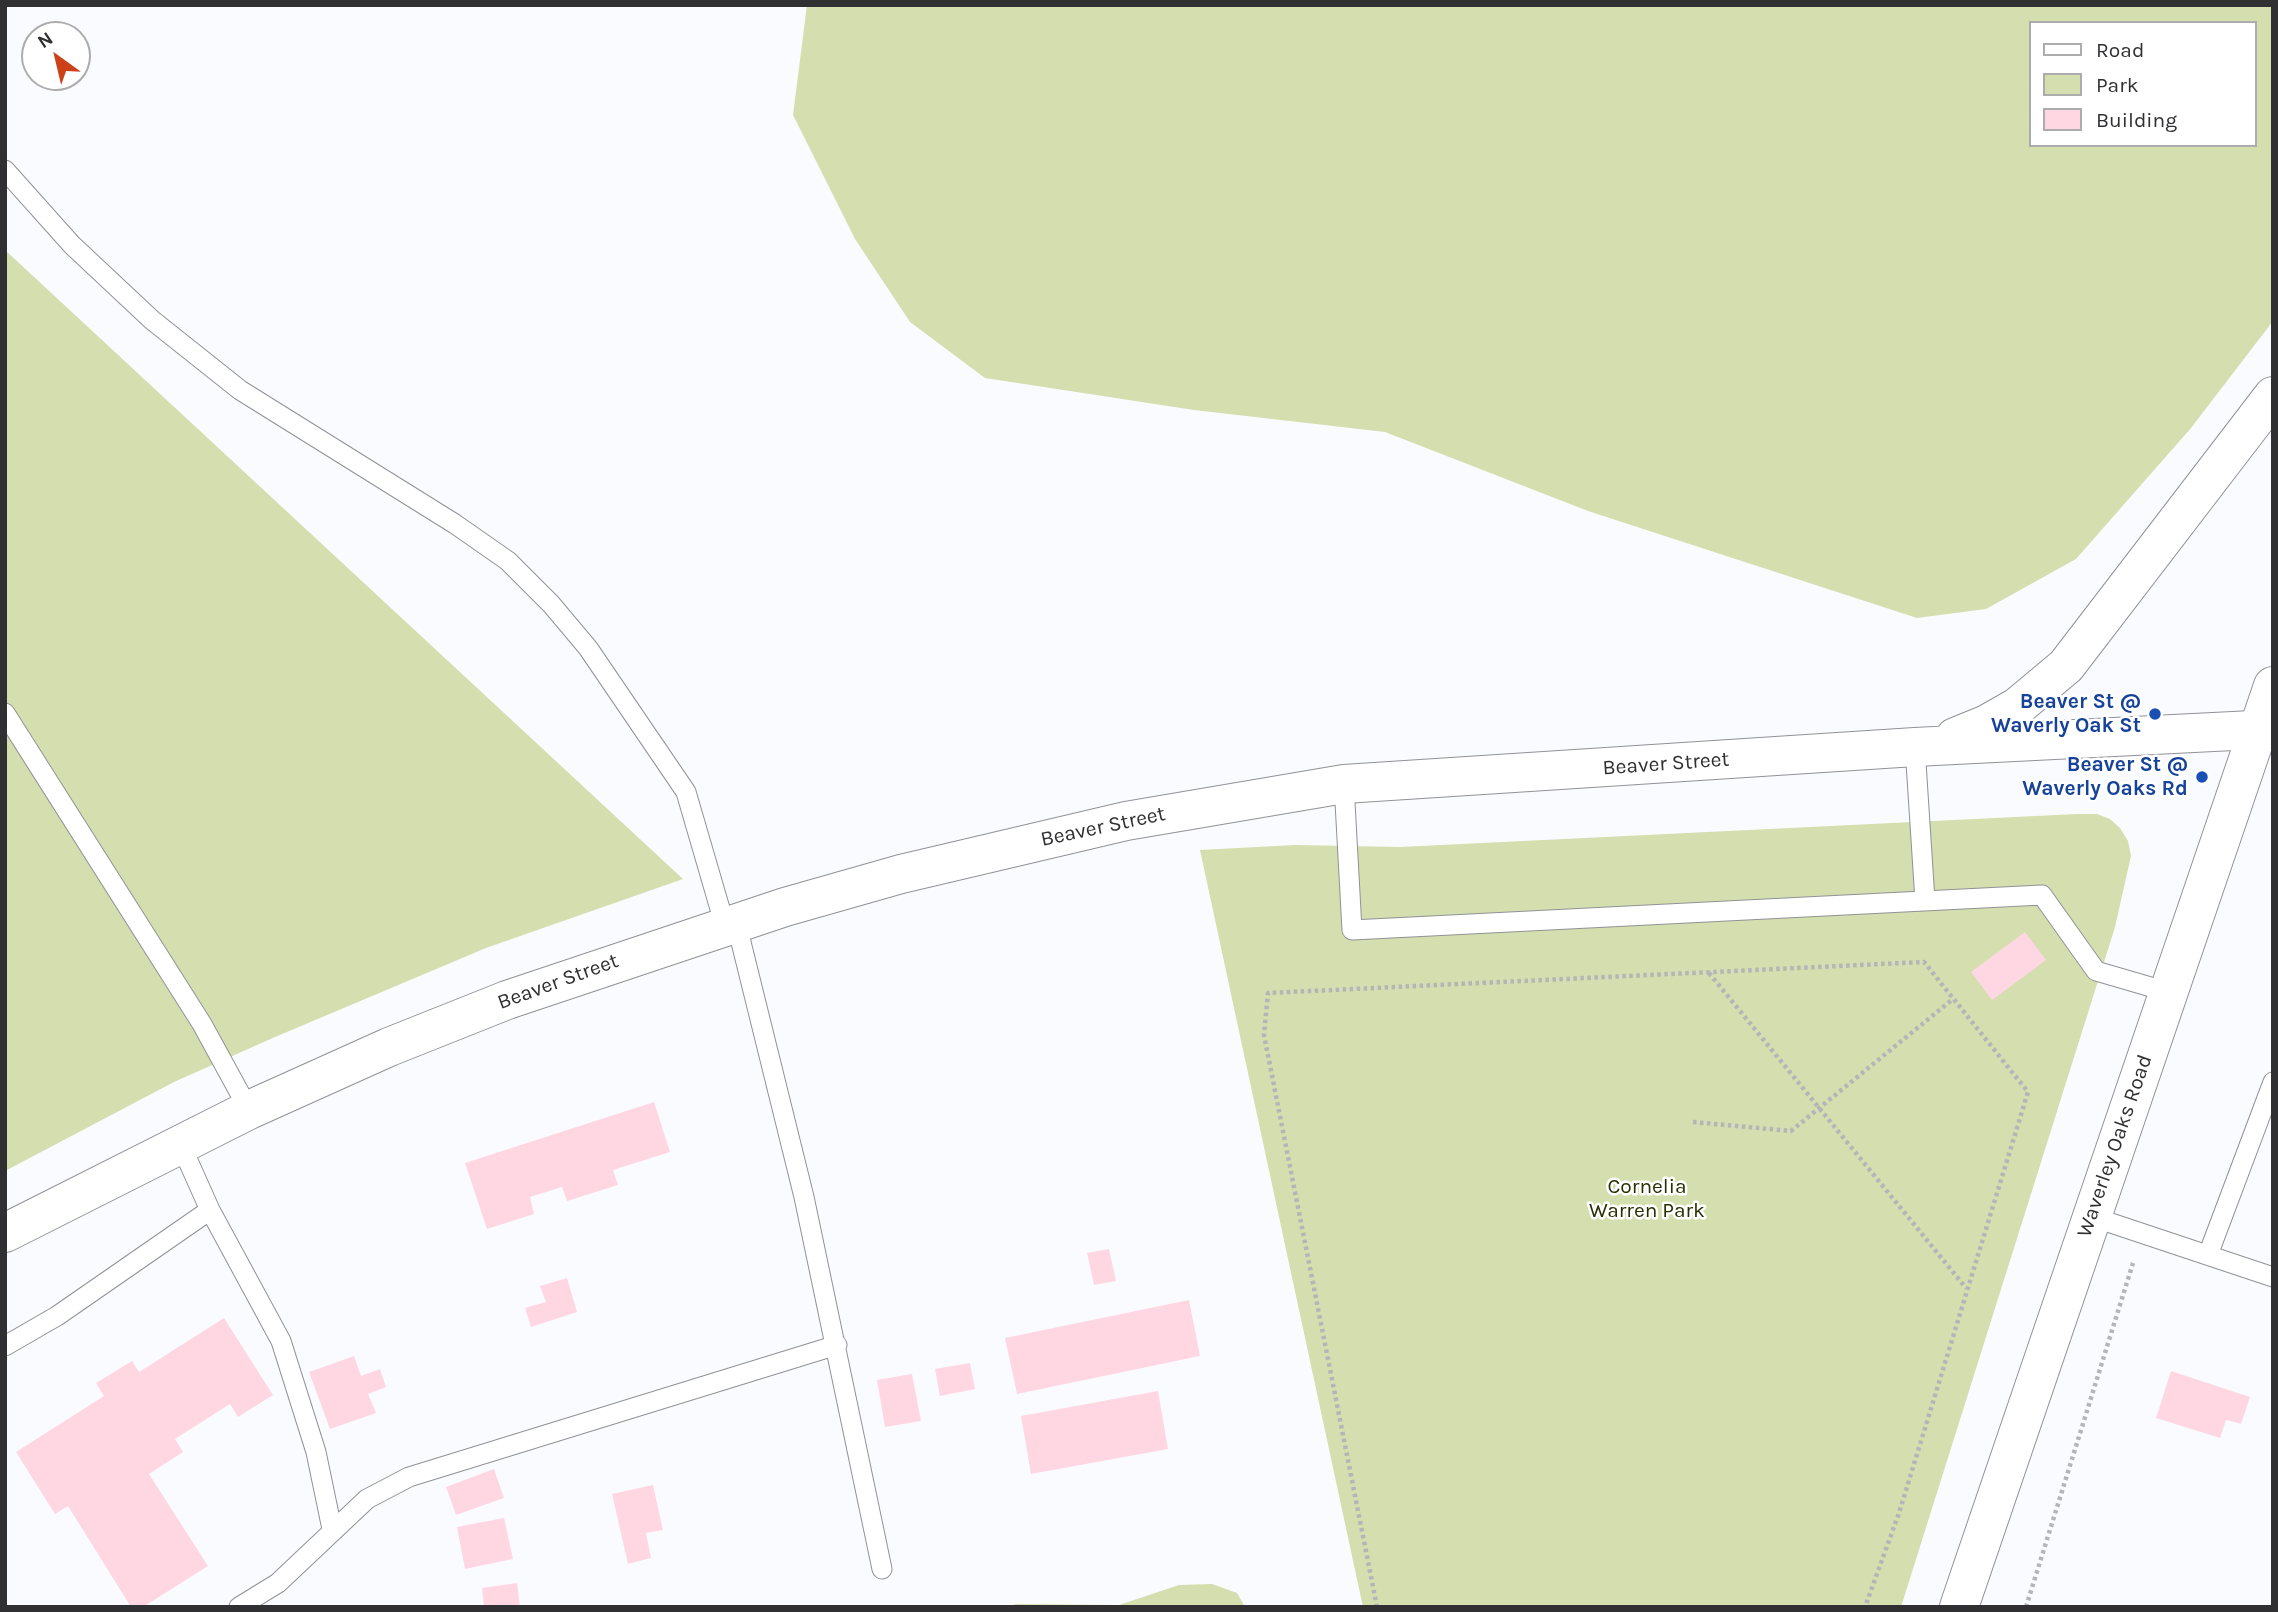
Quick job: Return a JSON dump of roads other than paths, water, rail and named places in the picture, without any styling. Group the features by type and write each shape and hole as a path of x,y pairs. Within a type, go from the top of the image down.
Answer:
{"main road":[{"path":"1916,747 1987,724 2034,694 2066,666 2273,396"},
{"name":"Waverley Oaks Road","path":"1959,1607 2168,992 2265,729 2273,686"},
{"name":"Beaver Street","path":"5,1233 249,1110 484,1009 731,924 901,874 1087,829 1177,810 1344,784 1916,747 2265,729"}],"lane":[{"path":"5,170 82,254 152,320 240,390 508,561 551,604 588,648 686,792 731,924 837,1345 882,1569"},
{"path":"5,713 202,1024 249,1110"},
{"path":"1916,747 1925,901"},
{"path":"1344,784 1352,930 2042,895 2096,971 2168,992"},
{"path":"2208,1255 2273,1082"},
{"path":"180,1143 210,1210 281,1342 316,1452 332,1529"},
{"path":"5,1346 57,1316 210,1210"},
{"path":"2090,1216 2273,1277"},
{"path":"239,1607 278,1583 332,1529 367,1499 409,1477 837,1345"}],"place":[{"name":"Beaver St @ Waverly Oak St","path":"2155,714"},
{"name":"Beaver St @ Waverly Oaks Rd","path":"2202,777"}],"park label":[{"name":"Cornelia Warren Park","path":"1647,1199"}]}
